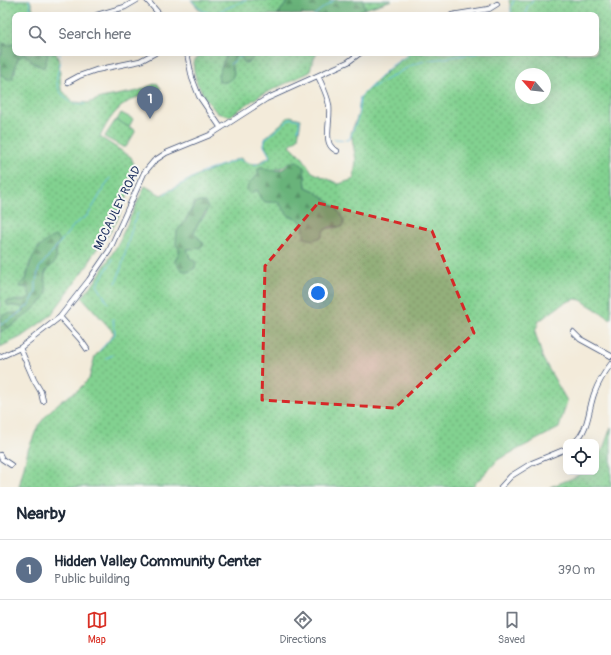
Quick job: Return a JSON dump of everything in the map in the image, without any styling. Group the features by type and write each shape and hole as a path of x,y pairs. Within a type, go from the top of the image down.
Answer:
{"street":[{"path":"108,12 125,7 137,0"},
{"path":"147,0 157,12"},
{"path":"470,12 489,9 497,4"},
{"path":"68,82 96,70 140,61 149,56"},
{"path":"188,56 194,84 221,128"},
{"name":"MCCAULEY ROAD","path":"0,357 20,348 60,317 109,251 141,178 154,161 166,153 210,136 266,98 348,62 356,56"},
{"path":"318,76 326,94 331,113 328,140 330,146 337,152"},
{"path":"60,317 87,349"},
{"path":"573,332 580,339 611,356"},
{"path":"20,348 41,392 43,401"},
{"path":"577,439 584,431 594,395 601,378 611,364"},
{"path":"501,487 511,476 532,463 563,451"},
{"path":"0,455 2,459 11,465"}],"highlighted area":[{"path":"318,203 432,231 474,333 395,408 262,400 265,266"}],"green space":[{"path":"0,0 30,0 34,12 12,12 12,44 3,49 2,54 0,55"},
{"path":"191,0 289,0 279,12 201,12"},
{"path":"289,0 363,0 365,9 358,12 279,12"},
{"path":"363,0 392,0 365,9"},
{"path":"509,0 611,0 611,319 581,300 575,299 564,303 539,321 535,332 543,359 567,401 559,428 499,459 472,487 19,487 28,450 38,426 50,411 61,401 78,390 89,379 95,356 114,333 82,297 94,283 117,246 145,186 161,195 198,175 240,158 248,163 256,164 270,157 264,144 266,137 290,116 301,119 298,138 290,145 303,158 312,172 339,184 354,179 356,160 351,133 358,115 360,97 387,71 406,56 599,56 599,12 511,12","holes":["289,162 305,175 306,187 315,191 337,209 342,227 305,231 300,220 289,216 277,201 259,193 249,183 259,175 258,169 260,167 279,169","195,202 207,212 196,227 194,233 200,239 200,248 187,249 190,258 175,261 180,250 177,231 184,223"]},
{"path":"3,43 12,44 12,56 22,56 18,58 12,79 8,79 0,74 0,55 2,54"},
{"path":"22,56 29,57 32,62 38,66 47,56 57,56 59,62 61,89 73,102 88,103 101,98 138,91 157,83 161,89 135,98 123,105 110,119 100,137 131,157 136,170 134,181 116,222 108,235 93,254 88,265 50,316 21,337 0,347 0,332 11,326 32,310 45,296 45,275 55,260 58,245 38,248 29,265 26,280 21,283 28,288 30,297 26,300 7,301 12,306 22,307 25,310 4,315 0,322 0,74 8,79 15,73 18,58"},
{"path":"26,56 47,56 44,68 32,62"},
{"path":"200,56 226,56 218,75 231,65 235,56 316,56 310,72 259,96 230,116 217,113 204,96 197,83 193,62"},
{"path":"226,56 235,56 231,65 234,72 232,79 223,83 219,81 218,75"},
{"path":"239,56 254,56 250,62 244,63"},
{"path":"121,113 133,119 129,127 117,120"},
{"path":"117,120 135,130 126,147 123,147 105,136"},
{"path":"297,161 304,167 306,187 315,191 337,209 344,220 342,227 330,227 324,230 322,237 313,240 304,238 302,223 294,217 289,216 277,201 265,202 260,198 257,190 251,193 248,192 247,189 250,182 258,175 258,169 260,167 269,170 277,170 285,168 291,162"},
{"path":"196,202 205,202 208,208 194,233 204,244 200,248 187,249 190,258 196,262 195,268 188,272 182,270 175,261 180,250 176,245 177,231 184,223"},
{"path":"55,236 60,240 56,249 55,260 45,273 44,278 47,292 45,297 27,315 0,332 0,322 3,315 25,310 22,307 7,305 7,301 26,300 30,297 28,288 20,287 21,283 26,280 30,264 37,251 43,244"},
{"path":"611,427 611,487 550,487 578,475 599,475 599,455 603,449"}],"waterway":[{"path":"29,0 31,12"},
{"path":"191,0 203,11 206,12"},
{"path":"218,12 246,0"},
{"path":"318,12 334,0"},
{"path":"511,12 511,7 514,0"},
{"path":"526,12 527,7 533,0"},
{"path":"60,56 57,75 59,88 64,96 73,104 85,104"},
{"path":"230,64 242,56"},
{"path":"334,139 349,140 358,117 360,97 391,66 406,56"},
{"path":"371,88 412,65 424,61 458,56"},
{"path":"164,194 201,173 239,159 248,163 259,164 270,156 264,146 265,139 291,118 300,120 298,130"},
{"path":"0,325 14,317 30,304 36,292 36,281 39,268 75,224 88,215 110,178"},
{"path":"116,283 138,212"},
{"path":"108,303 97,285 113,259"},
{"path":"99,351 115,334 113,319"},
{"path":"106,358 113,355"}],"place":[{"name":"Hidden Valley Community Center","path":"150,119"}]}
